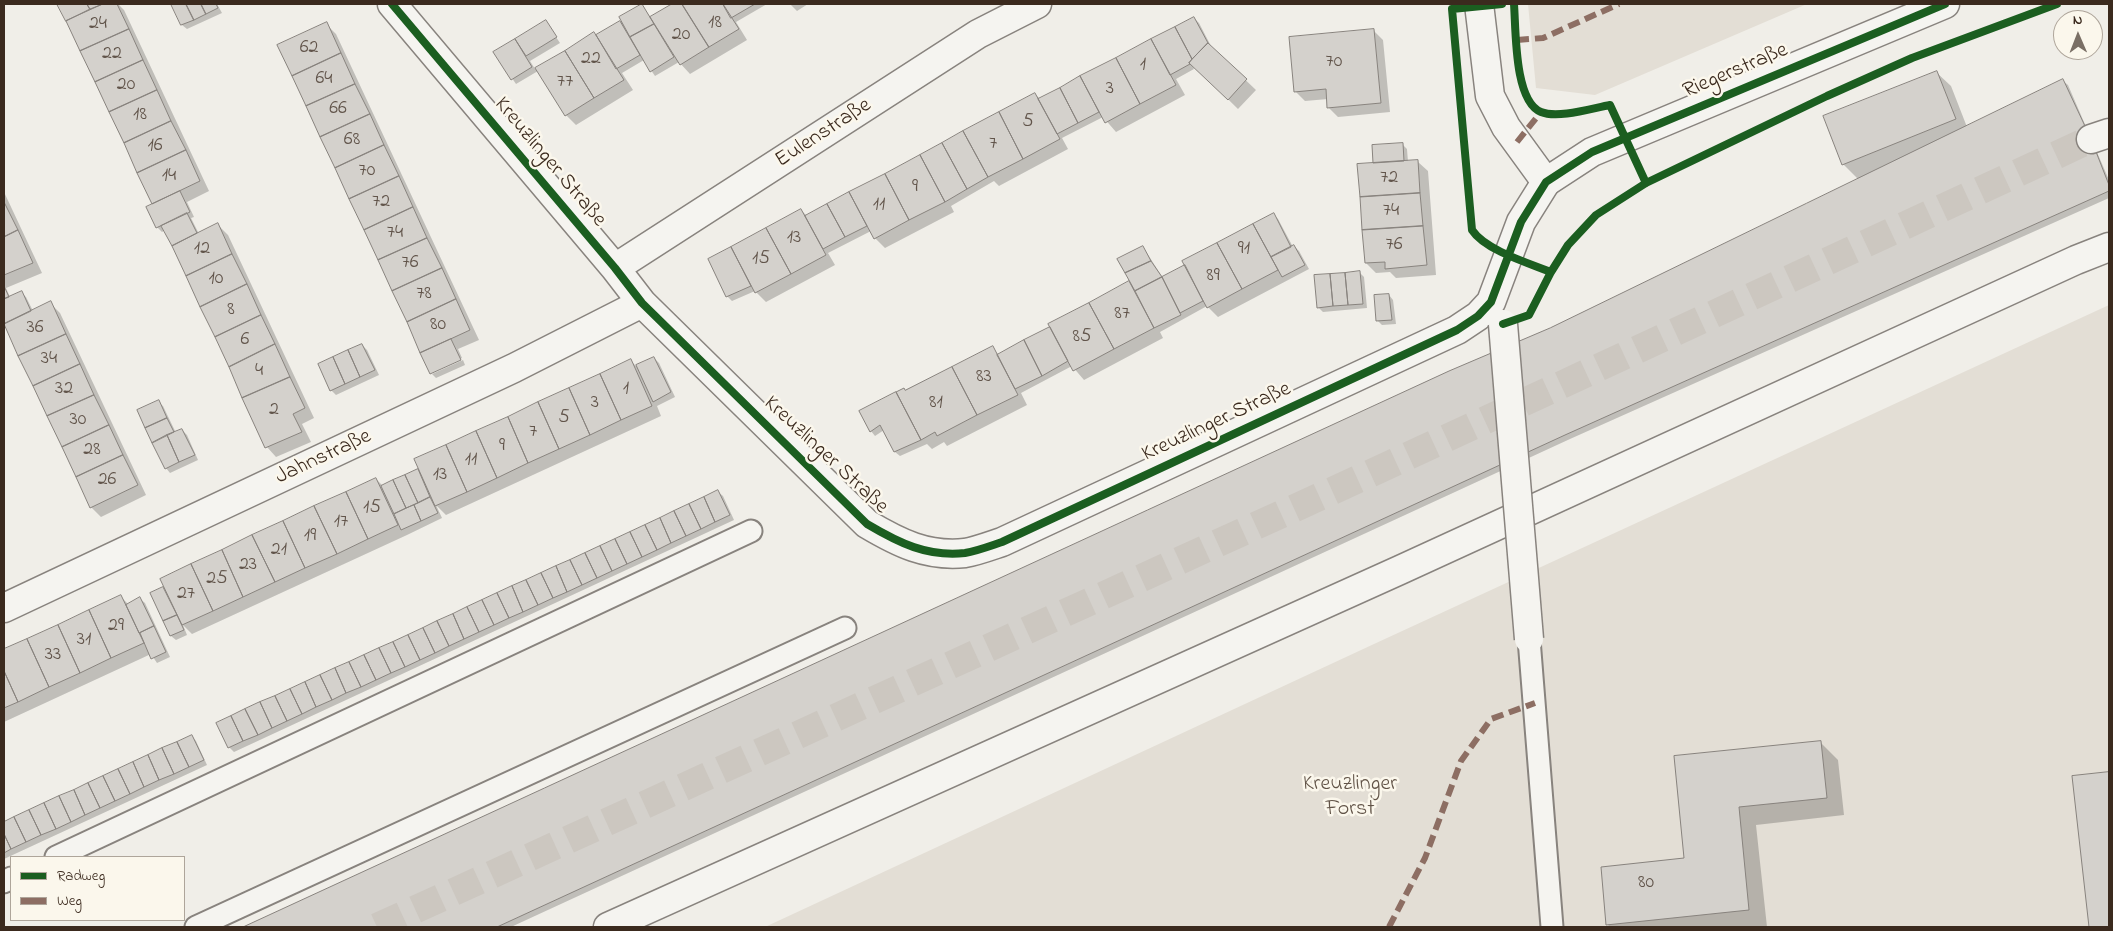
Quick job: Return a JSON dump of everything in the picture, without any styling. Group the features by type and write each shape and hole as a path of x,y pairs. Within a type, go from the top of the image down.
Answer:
{"main road":[{"name":"Kreuzlinger Straße","path":"392,4 615,268 642,303 867,524 899,543 932,553 966,553 1011,538 1457,330 1478,316 1497,313 1521,222 1546,182"},
{"name":"Eulenstraße","path":"615,268 978,34 1036,4"},
{"path":"1479,4 1490,96 1506,127 1546,182"},
{"name":"Riegerstraße","path":"1546,182 1592,152 1945,4"},
{"path":"608,927 1391,574 2076,260 2109,247"},
{"name":"Jahnstraße","path":"4,608 514,368 642,303"},
{"path":"1497,313 1529,639"}],"lane":[{"path":"58,856 750,531"},
{"path":"196,927 845,628"},
{"path":"1529,639 1552,927"}],"shaded area":[{"path":"1528,4 1807,4 1595,95 1536,88"},
{"path":"2109,305 2109,927 765,927 1374,644"}],"building":[{"path":"57,4 87,4 90,9 66,21"},
{"path":"87,4 103,4 90,9"},
{"path":"103,4 117,4 129,29 80,51 66,21"},
{"path":"171,4 186,4 194,20 181,25"},
{"path":"186,4 201,4 206,14 194,20"},
{"path":"201,4 216,4 218,8 206,14"},
{"path":"642,4 654,24 630,37 619,17"},
{"path":"672,4 682,4 709,47 680,65 650,17"},
{"path":"682,4 723,4 739,29 709,47"},
{"path":"723,4 755,4 731,18"},
{"path":"1194,17 1208,43 1192,59 1175,27"},
{"path":"546,20 557,37 526,56 515,39"},
{"path":"620,21 640,55 616,69 596,35"},
{"path":"327,22 341,53 292,76 277,45"},
{"path":"654,24 674,57 650,72 630,37"},
{"path":"1175,27 1192,59 1190,64 1170,75 1151,39"},
{"path":"129,29 143,60 95,82 80,51"},
{"path":"1374,29 1381,103 1327,108 1326,89 1294,92 1289,37"},
{"path":"594,32 624,80 594,98 565,51"},
{"path":"515,39 532,67 511,80 493,52"},
{"path":"1151,39 1176,85 1140,104 1116,58"},
{"path":"1208,43 1247,79 1228,100 1189,63"},
{"path":"565,51 594,98 565,116 535,68"},
{"path":"341,53 355,84 306,106 292,76"},
{"path":"1116,58 1140,104 1105,123 1080,76"},
{"path":"143,60 157,90 109,112 95,82"},
{"path":"1937,71 1956,119 1842,165 1823,116"},
{"path":"1080,76 1099,112 1078,123 1060,88"},
{"path":"2063,79 2091,139 2109,185 2109,191 1565,435 497,927 243,927 1449,371 1550,328"},
{"path":"355,84 370,114 320,137 306,106"},
{"path":"1060,88 1078,123 1057,134 1038,99"},
{"path":"157,90 171,121 124,143 109,112"},
{"path":"1035,93 1060,139 1023,159 999,112"},
{"path":"999,112 1023,159 988,177 963,131"},
{"path":"370,114 384,145 335,168 320,137"},
{"path":"171,121 186,150 137,173 124,143"},
{"path":"963,131 988,177 967,189 942,143"},
{"path":"942,143 967,189 945,202 920,155"},
{"path":"1403,143 1404,161 1373,163 1372,145"},
{"path":"384,145 399,176 349,199 335,168"},
{"path":"186,150 200,181 152,204 137,173"},
{"path":"920,155 945,202 909,220 885,174"},
{"path":"1418,160 1420,193 1360,197 1357,164"},
{"path":"885,174 909,220 874,239 849,192"},
{"path":"399,176 413,207 364,230 349,199"},
{"path":"180,191 190,212 156,228 146,207"},
{"path":"849,192 867,226 845,237 827,204"},
{"path":"1420,193 1423,226 1362,230 1360,197"},
{"path":"4,202 18,230 4,237"},
{"path":"827,204 845,237 823,249 805,216"},
{"path":"413,207 427,238 378,260 364,230"},
{"path":"801,209 826,255 791,274 766,228"},
{"path":"187,213 197,233 172,246 161,226"},
{"path":"1274,213 1291,247 1271,257 1253,224"},
{"path":"218,223 232,254 186,276 172,246"},
{"path":"1253,224 1278,270 1242,289 1217,243"},
{"path":"1423,226 1427,265 1385,269 1385,262 1365,263 1362,230"},
{"path":"766,228 791,274 755,293 731,247"},
{"path":"18,230 33,263 4,275 4,237"},
{"path":"427,238 442,268 392,291 378,260"},
{"path":"1217,243 1242,289 1207,308 1182,261"},
{"path":"1294,245 1305,265 1282,277 1271,257"},
{"path":"1143,246 1151,261 1125,273 1117,259"},
{"path":"731,247 751,286 726,297 708,259"},
{"path":"232,254 247,284 200,307 186,276"},
{"path":"1151,261 1162,277 1135,291 1125,273"},
{"path":"1185,265 1203,301 1180,313 1162,277"},
{"path":"442,268 456,299 407,322 392,291"},
{"path":"1360,271 1363,304 1348,305 1345,273"},
{"path":"1345,273 1348,305 1333,306 1330,274"},
{"path":"1330,274 1333,306 1317,308 1314,275"},
{"path":"1162,277 1181,315 1154,328 1135,291"},
{"path":"1129,281 1154,328 1114,349 1089,303"},
{"path":"247,284 261,315 215,337 200,307"},
{"path":"4,286 9,297 4,299"},
{"path":"22,291 31,311 4,324 4,299"},
{"path":"1389,294 1392,320 1376,321 1374,295"},
{"path":"456,299 470,330 420,353 407,322"},
{"path":"51,301 66,334 18,356 4,324"},
{"path":"1089,303 1114,349 1073,371 1048,324"},
{"path":"261,315 275,344 229,367 215,337"},
{"path":"1050,327 1068,361 1042,376 1024,340"},
{"path":"66,334 80,364 33,386 18,356"},
{"path":"451,339 461,360 430,374 420,353"},
{"path":"1024,340 1042,376 1015,389 997,355"},
{"path":"275,344 290,377 242,398 229,367"},
{"path":"362,344 375,370 360,377 348,350"},
{"path":"993,346 1018,395 977,415 952,367"},
{"path":"348,350 360,377 345,384 333,357"},
{"path":"333,357 345,384 330,391 318,364"},
{"path":"654,357 671,392 653,402 636,365"},
{"path":"631,359 652,406 621,420 600,374"},
{"path":"80,364 94,395 47,416 33,386"},
{"path":"952,367 977,415 937,436 935,432 921,440 896,392 904,388 905,390"},
{"path":"600,374 621,420 590,435 569,388"},
{"path":"290,377 305,408 293,414 302,432 265,448 242,398"},
{"path":"569,388 590,435 559,449 538,402"},
{"path":"896,392 921,440 894,452 880,425 870,432 859,411"},
{"path":"94,395 109,425 62,447 47,416"},
{"path":"159,400 167,418 145,428 137,410"},
{"path":"538,402 559,449 528,463 508,417"},
{"path":"508,417 528,463 497,478 476,431"},
{"path":"167,418 174,432 152,443 145,428"},
{"path":"109,425 123,455 76,477 62,447"},
{"path":"182,429 195,455 179,462 167,435"},
{"path":"476,431 497,478 467,492 446,445"},
{"path":"167,435 179,462 165,469 152,443"},
{"path":"446,445 467,492 435,506 414,459"},
{"path":"123,455 138,485 90,508 76,477"},
{"path":"418,469 430,497 418,503 405,475"},
{"path":"405,475 418,503 406,508 393,480"},
{"path":"376,478 398,525 368,539 346,492"},
{"path":"393,480 406,508 394,514 381,486"},
{"path":"718,490 730,515 715,522 704,497"},
{"path":"346,492 368,539 337,554 314,506"},
{"path":"430,497 438,513 421,521 414,505"},
{"path":"704,497 715,522 701,529 689,504"},
{"path":"689,504 701,529 686,536 674,511"},
{"path":"414,505 421,521 401,530 394,514"},
{"path":"314,506 337,554 305,568 283,521"},
{"path":"674,511 686,536 671,543 660,518"},
{"path":"660,518 671,543 657,550 645,525"},
{"path":"283,521 305,568 275,582 252,535"},
{"path":"645,525 657,550 642,557 630,532"},
{"path":"630,532 642,557 627,564 615,539"},
{"path":"252,535 275,582 243,597 222,550"},
{"path":"615,539 627,564 612,571 600,546"},
{"path":"600,546 612,571 597,578 585,553"},
{"path":"222,550 243,597 213,611 191,564"},
{"path":"585,553 597,578 582,585 570,560"},
{"path":"570,560 582,585 567,592 556,566"},
{"path":"191,564 213,611 182,625 160,579"},
{"path":"556,566 567,592 553,598 541,573"},
{"path":"541,573 553,598 538,605 526,580"},
{"path":"526,580 538,605 523,612 512,586"},
{"path":"512,586 523,612 509,618 497,593"},
{"path":"163,587 177,615 163,621 150,593"},
{"path":"497,593 509,618 494,625 482,600"},
{"path":"121,595 144,643 111,658 89,610"},
{"path":"140,597 154,626 139,633 126,605"},
{"path":"482,600 494,625 479,632 467,607"},
{"path":"467,607 479,632 464,639 453,614"},
{"path":"89,610 111,658 80,673 58,625"},
{"path":"453,614 464,639 449,646 437,621"},
{"path":"177,615 184,630 170,636 163,621"},
{"path":"437,621 449,646 435,653 423,628"},
{"path":"58,625 80,673 49,687 27,639"},
{"path":"154,626 166,652 151,659 140,633"},
{"path":"423,628 435,653 420,660 408,635"},
{"path":"408,635 420,660 405,667 393,642"},
{"path":"27,639 49,687 18,702 4,671 4,649"},
{"path":"393,642 405,667 391,673 379,648"},
{"path":"379,648 391,673 376,680 364,655"},
{"path":"364,655 376,680 361,687 349,662"},
{"path":"349,662 361,687 346,693 335,668"},
{"path":"335,668 346,693 332,700 320,675"},
{"path":"4,671 18,702 4,708"},
{"path":"320,675 332,700 316,707 305,682"},
{"path":"305,682 316,707 302,714 290,689"},
{"path":"290,689 302,714 287,721 275,696"},
{"path":"275,696 287,721 272,728 260,702"},
{"path":"260,702 272,728 258,735 245,709"},
{"path":"245,709 258,735 243,741 231,716"},
{"path":"231,716 243,741 228,748 216,723"},
{"path":"192,735 204,760 189,767 177,742"},
{"path":"1821,741 1827,798 1739,807 1749,910 1606,925 1601,867 1684,858 1674,756"},
{"path":"177,742 189,767 174,774 162,748"},
{"path":"162,748 174,774 159,780 148,755"},
{"path":"148,755 159,780 144,787 133,762"},
{"path":"133,762 144,787 130,794 118,769"},
{"path":"118,769 130,794 115,801 103,776"},
{"path":"2109,772 2109,927 2089,927 2072,776"},
{"path":"103,776 115,801 100,808 88,783"},
{"path":"88,783 100,808 85,815 74,790"},
{"path":"74,790 85,815 71,822 59,796"},
{"path":"59,796 71,822 56,829 44,803"},
{"path":"44,803 56,829 41,835 29,810"},
{"path":"29,810 41,835 26,842 14,817"},
{"path":"14,817 26,842 11,849 4,834 4,822"},
{"path":"4,834 11,849 4,853"}],"tunnel":[{"path":"377,927 1365,476 2091,139"}],"marked path":[{"path":"1517,40 1543,38 1619,4"},
{"path":"1517,142 1541,112"},
{"path":"1389,927 1425,858 1461,761 1491,719 1535,703"}],"cycle path":[{"path":"392,4 615,268 642,303 867,524 902,543 926,551 951,554 970,552 1002,542 1457,330 1478,316 1491,302 1521,222 1546,182 1592,152 1945,4"},
{"path":"1502,4 1452,9 1472,230 1478,237 1497,250 1551,272 1568,245 1596,215 1646,183 1827,96 1912,58 2057,4"},
{"path":"1514,4 1518,64 1521,80 1532,105 1541,112 1548,114 1576,112 1610,105 1646,183"},
{"path":"1503,324 1529,315 1551,272"}],"park label":[{"name":"Kreuzlinger Forst","path":"1350,798"}]}
